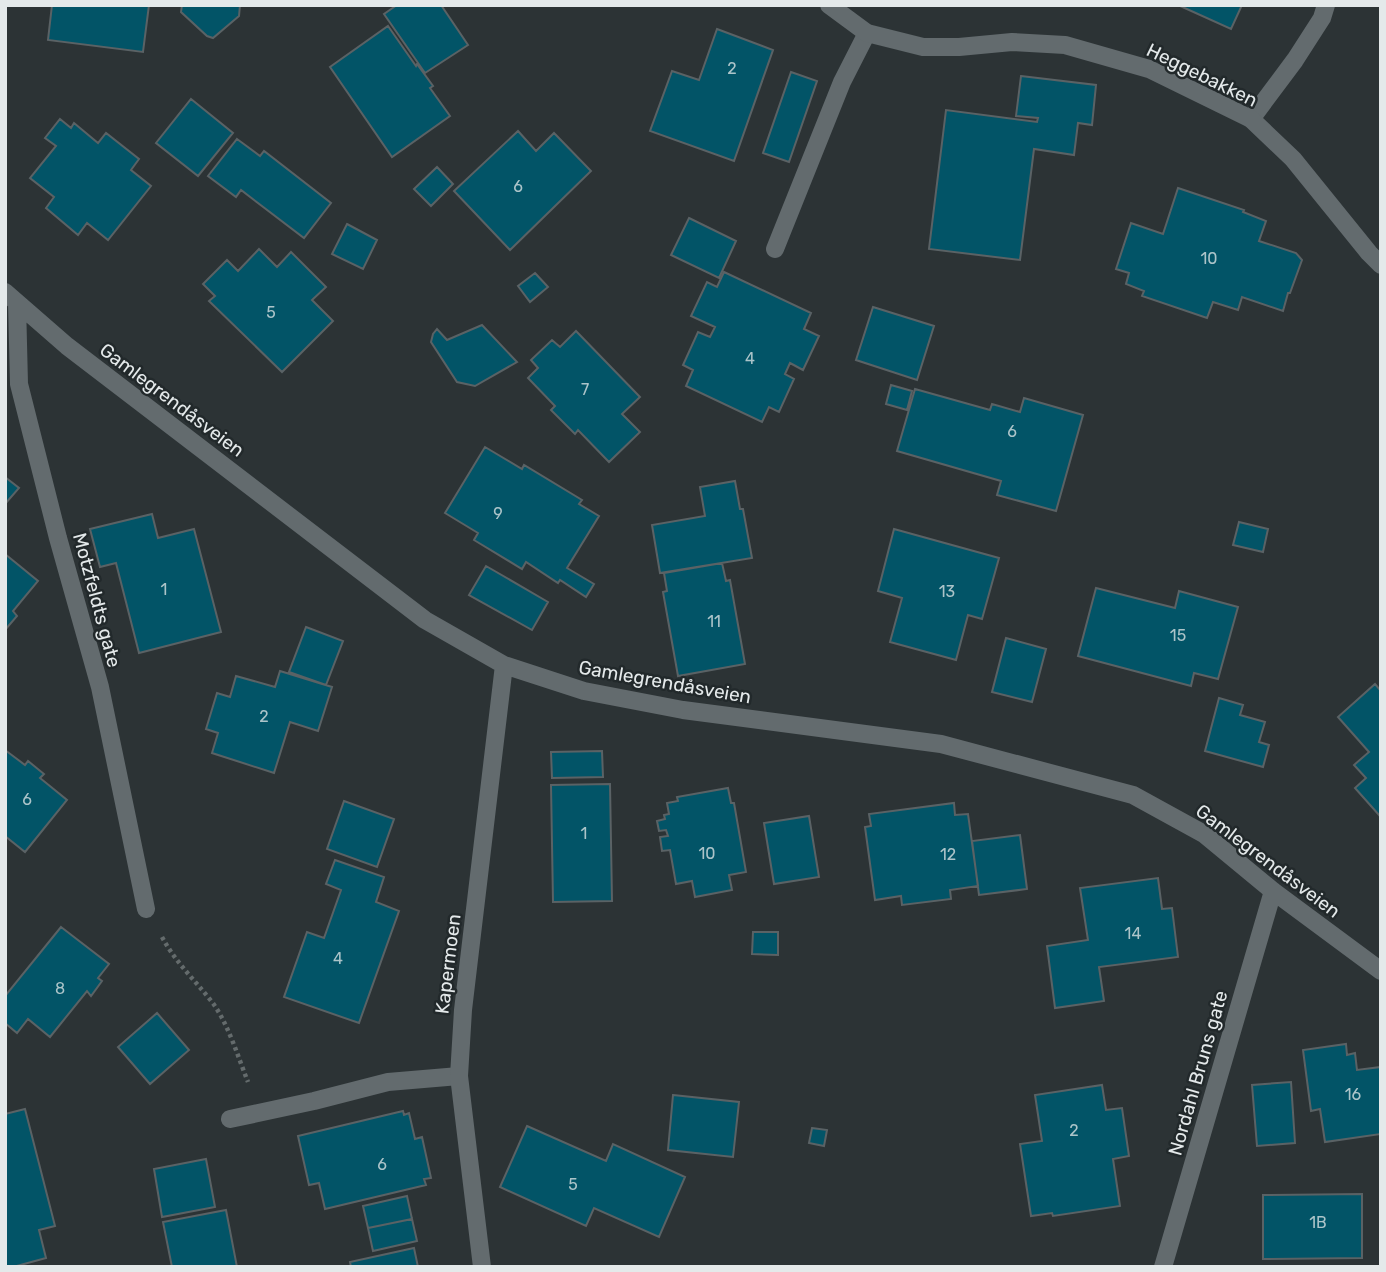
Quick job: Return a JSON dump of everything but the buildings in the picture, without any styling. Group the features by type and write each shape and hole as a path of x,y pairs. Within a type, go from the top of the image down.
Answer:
{"street":[{"name":"Heggebakken","path":"829,5 867,33 923,47 1012,42 1065,45 1149,69 1251,119 1293,159 1381,265"},
{"path":"1251,119 1295,60 1322,18 1326,5"},
{"path":"775,249 842,82 867,33"},
{"name":"Gamlegrendåsveien","path":"11,298 67,346 425,620 504,666 584,691 684,709 940,744 1133,795 1204,834 1273,891 1381,971"},
{"name":"Motzfeldts gate","path":"11,298 19,384 100,687 146,909"},
{"name":"Kapermoen","path":"482,1267 459,1076 463,1010 504,666"},
{"name":"Nordahl Bruns gate","path":"1163,1267 1273,891"},
{"path":"230,1119 388,1082 459,1076"}],"path":[{"path":"146,909 172,955 213,1003 261,1112"}]}
